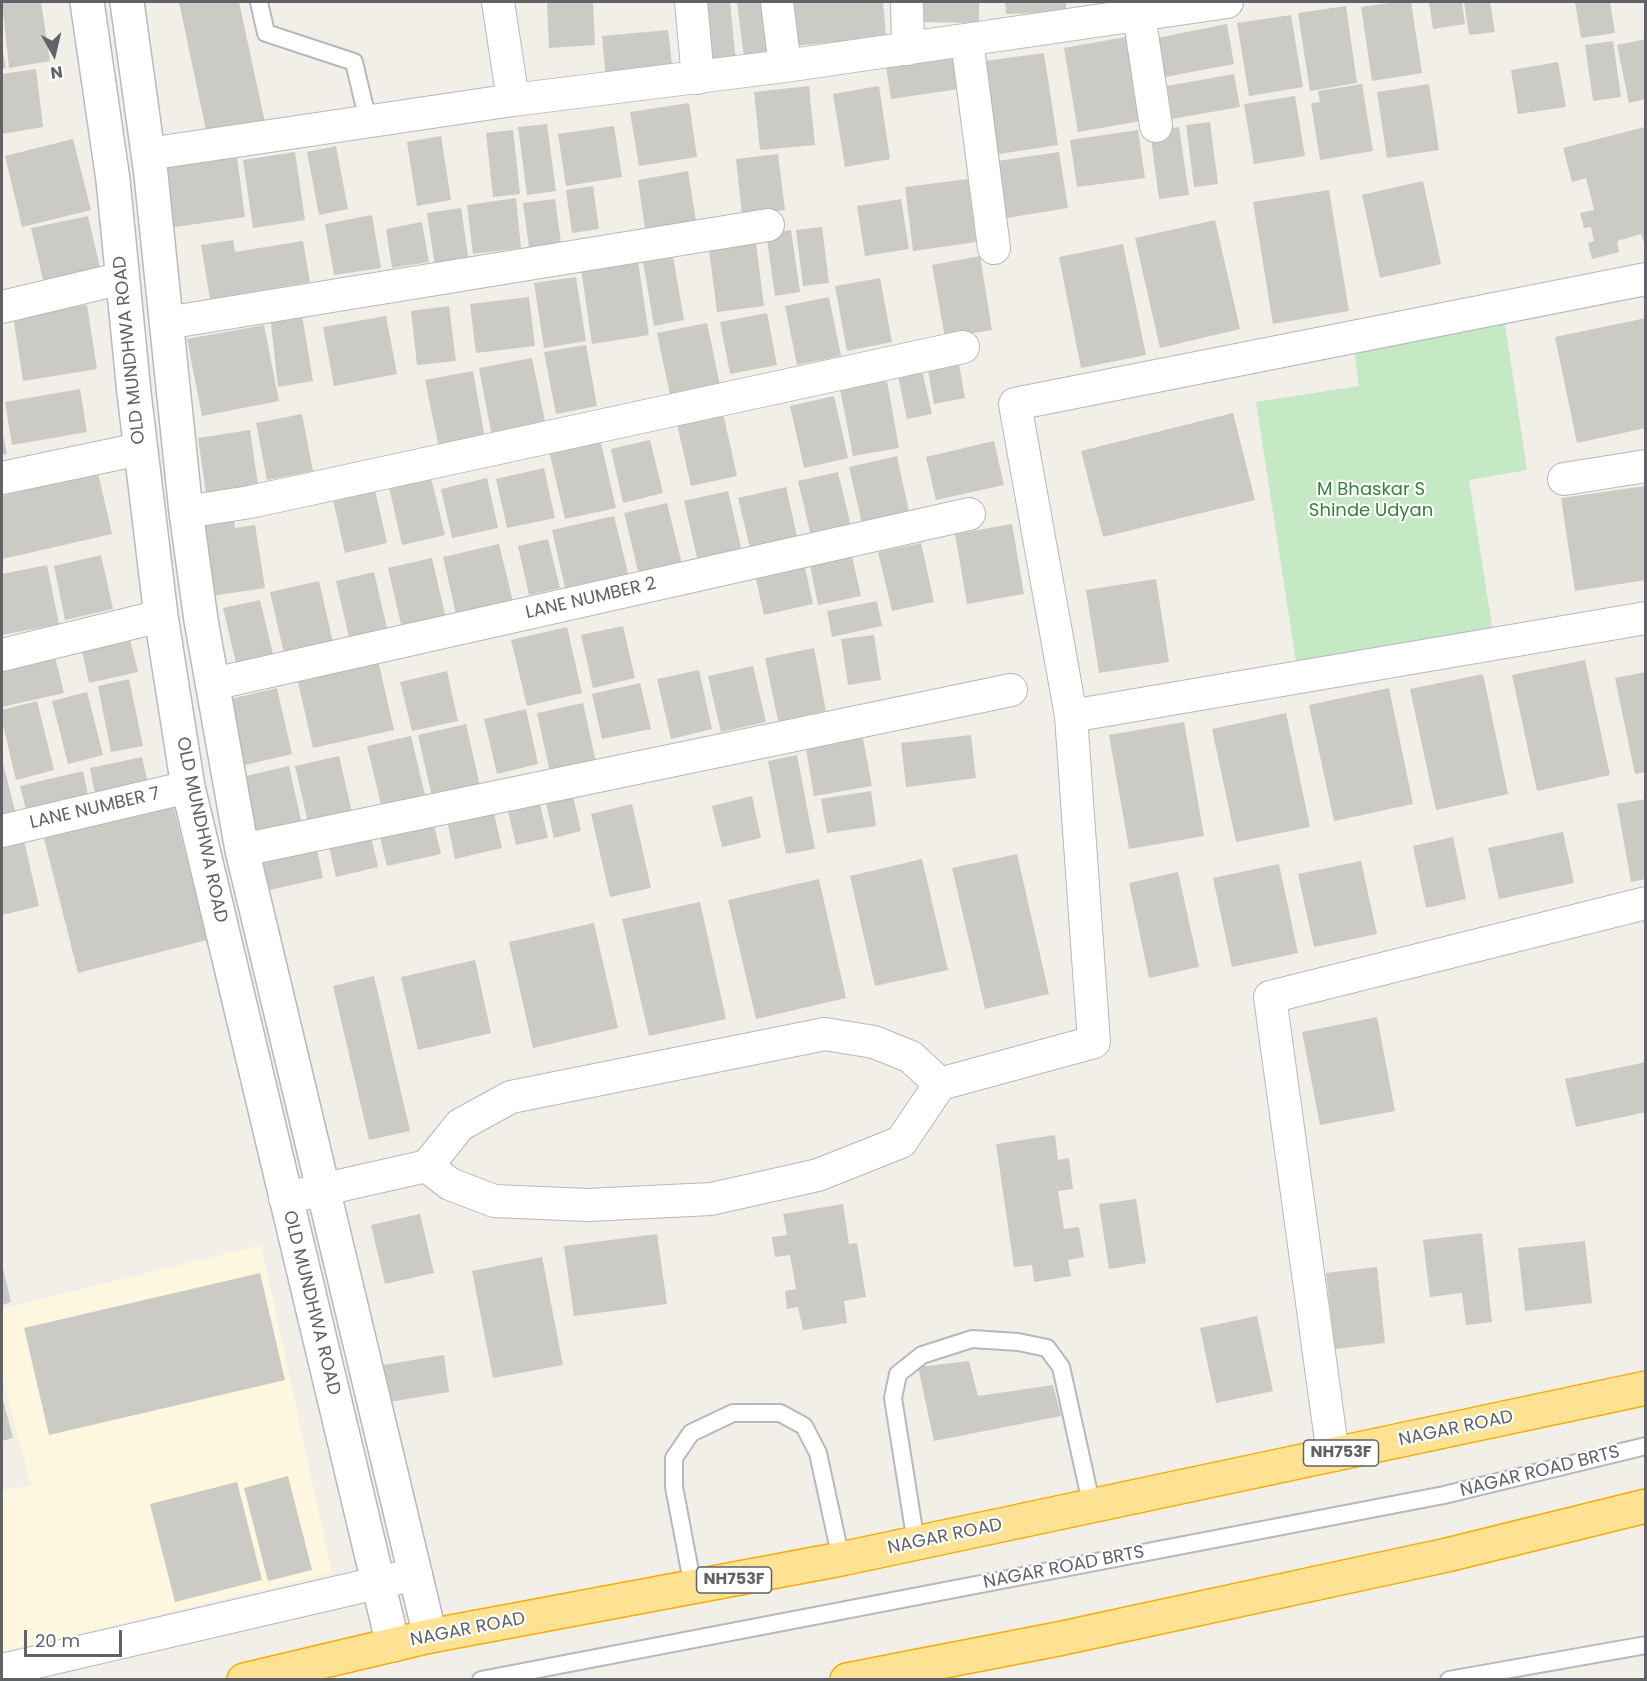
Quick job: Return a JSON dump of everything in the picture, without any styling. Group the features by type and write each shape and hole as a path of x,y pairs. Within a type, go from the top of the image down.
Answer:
{"highway":[{"name":"NAGAR ROAD","path":"244,1680 430,1636 916,1544 1646,1388"},
{"path":"847,1680 1058,1639 1447,1556 1646,1506"}],"street":[{"name":"OLD MUNDHWA ROAD","path":"87,2 113,180 140,449 161,616 188,787 393,1645"},
{"name":"OLD MUNDHWA ROAD","path":"127,2 148,154 186,512 242,850 430,1636"},
{"path":"498,2 513,100"},
{"path":"691,2 698,78"},
{"path":"777,2 784,66"},
{"path":"907,2 908,49"},
{"path":"148,154 513,100 698,78 967,41 1075,13 1139,15 1227,2"},
{"path":"1139,15 1156,126"},
{"path":"967,41 994,248"},
{"path":"166,323 768,225"},
{"path":"2,307 123,278"},
{"path":"427,1166 450,1184 494,1201 588,1205 711,1199 818,1175 901,1142 940,1084 1094,1042 1071,716 1015,404 1646,279"},
{"path":"186,512 250,502 963,346"},
{"path":"2,478 140,449"},
{"path":"1564,479 1646,466"},
{"name":"LANE NUMBER 2","path":"213,684 969,514"},
{"path":"2,655 161,616"},
{"path":"1071,716 1646,618"},
{"path":"242,850 1011,690"},
{"name":"LANE NUMBER 7","path":"2,831 188,787"},
{"path":"1333,1455 1270,997 1646,903"},
{"path":"285,1198 427,1166 460,1125 511,1097 825,1034 874,1042 911,1058 940,1084"},
{"path":"2,1670 416,1574"}],"lane":[{"path":"259,2 266,33 354,62 368,121"},
{"path":"916,1544 893,1398 898,1374 922,1355 972,1339 1017,1342 1047,1348 1061,1367 1092,1507"},
{"path":"693,1587 674,1486 674,1458 691,1433 733,1413 780,1413 804,1426 818,1453 842,1559"},
{"name":"NAGAR ROAD BRTS","path":"481,1680 1444,1495 1646,1446"},
{"path":"1449,1680 1646,1645"}],"shaded area":[{"path":"261,1245 332,1573 2,1652 2,1491 31,1485 2,1378 2,1309"}],"green space":[{"name":"M Bhaskar S Shinde Udyan","path":"1505,324 1527,470 1469,480 1494,638 1297,668 1256,402 1359,386 1354,347"}],"building":[{"path":"2,2 41,2 50,61 9,68"},
{"path":"179,2 239,2 266,127 208,140"},
{"path":"547,2 593,2 595,45 549,48"},
{"path":"698,2 730,2 736,63 705,67"},
{"path":"737,2 770,2 776,53 744,58"},
{"path":"790,2 883,2 886,37 794,46"},
{"path":"919,2 979,2 979,23 919,22"},
{"path":"1005,2 1066,2 1066,12 1006,14"},
{"path":"1411,2 1422,73 1372,81 1361,7"},
{"path":"1429,2 1462,2 1465,24 1433,29"},
{"path":"1464,2 1490,2 1495,32 1469,35"},
{"path":"1575,2 1610,2 1615,33 1581,38"},
{"path":"1346,6 1357,83 1310,91 1298,13"},
{"path":"1291,15 1303,87 1249,96 1237,23"},
{"path":"1227,24 1234,64 1165,77 1157,38"},
{"path":"668,30 673,74 606,80 602,36"},
{"path":"1131,36 1146,120 1078,132 1064,48"},
{"path":"1646,39 1646,99 1629,103 1617,45"},
{"path":"1613,41 1621,97 1593,101 1585,45"},
{"path":"2,47 6,68 2,69"},
{"path":"1044,53 1058,145 992,155 978,62"},
{"path":"962,57 966,88 891,99 886,67"},
{"path":"1558,62 1566,107 1518,114 1511,70"},
{"path":"36,69 43,127 2,134 2,74"},
{"path":"1234,74 1240,107 1172,119 1167,86"},
{"path":"1362,84 1373,151 1320,160 1311,103 1320,102 1318,91"},
{"path":"1429,84 1439,150 1387,158 1377,92"},
{"path":"809,86 815,145 760,150 754,92"},
{"path":"879,86 890,159 845,167 833,94"},
{"path":"1295,96 1305,156 1254,164 1244,104"},
{"path":"689,103 697,157 639,166 630,112"},
{"path":"1210,122 1218,184 1194,187 1186,125"},
{"path":"547,124 556,191 527,195 518,127"},
{"path":"614,126 622,177 566,186 558,134"},
{"path":"1179,127 1189,195 1159,199 1150,131"},
{"path":"1645,127 1646,248 1641,234 1617,241 1619,252 1592,259 1588,243 1594,241 1591,227 1584,228 1580,213 1594,210 1586,178 1572,182 1563,148"},
{"path":"513,130 520,194 493,197 486,133"},
{"path":"1138,130 1145,178 1077,187 1070,140"},
{"path":"441,136 451,200 417,206 407,142"},
{"path":"73,139 91,210 22,227 5,156"},
{"path":"336,146 348,209 319,215 307,152"},
{"path":"295,152 305,220 253,228 243,160"},
{"path":"1059,152 1068,208 1000,219 991,162"},
{"path":"778,154 785,210 742,215 736,159"},
{"path":"237,157 245,217 168,228 159,168"},
{"path":"688,171 696,221 645,229 638,180"},
{"path":"968,179 976,242 913,251 905,187"},
{"path":"1423,181 1441,264 1380,278 1362,195"},
{"path":"593,186 599,229 572,233 566,190"},
{"path":"1329,190 1349,311 1273,324 1253,202"},
{"path":"516,198 521,248 473,254 467,205"},
{"path":"555,199 561,243 529,247 523,203"},
{"path":"901,199 909,249 865,256 857,206"},
{"path":"461,208 469,262 435,267 427,213"},
{"path":"372,215 381,268 334,275 325,224"},
{"path":"88,216 100,268 43,280 31,228"},
{"path":"1215,220 1240,329 1160,348 1135,238"},
{"path":"422,222 429,262 392,268 386,229"},
{"path":"822,227 829,283 803,286 796,230"},
{"path":"791,230 800,292 775,296 766,233"},
{"path":"233,240 235,252 303,241 310,282 210,299 201,245"},
{"path":"756,243 764,306 717,312 709,249"},
{"path":"1123,244 1146,355 1081,368 1059,257"},
{"path":"980,256 992,330 945,338 932,265"},
{"path":"673,257 684,320 654,326 643,262"},
{"path":"638,261 649,335 592,344 581,269"},
{"path":"576,277 586,341 544,348 534,283"},
{"path":"880,278 892,342 847,351 835,286"},
{"path":"529,297 535,346 476,353 470,304"},
{"path":"829,297 841,356 797,365 785,306"},
{"path":"87,305 97,369 23,381 13,316"},
{"path":"449,306 456,361 417,365 411,311"},
{"path":"301,309 313,381 278,387 270,315"},
{"path":"767,313 777,365 730,374 720,322"},
{"path":"386,316 397,374 334,386 323,327"},
{"path":"1646,318 1646,428 1577,443 1555,337"},
{"path":"707,323 720,385 670,395 657,333"},
{"path":"264,325 279,401 202,416 187,339"},
{"path":"586,345 597,406 556,414 544,352"},
{"path":"532,358 546,426 492,437 479,368"},
{"path":"959,364 965,398 934,404 928,370"},
{"path":"921,366 932,414 907,419 897,372"},
{"path":"473,371 485,439 439,448 425,380"},
{"path":"887,381 899,448 853,456 840,389"},
{"path":"80,389 87,432 12,445 5,402"},
{"path":"834,396 848,458 804,468 790,406"},
{"path":"723,413 737,476 691,486 677,424"},
{"path":"1233,413 1255,500 1103,537 1081,451"},
{"path":"302,414 313,471 267,480 256,423"},
{"path":"2,429 7,454 2,455"},
{"path":"250,430 258,485 206,493 198,438"},
{"path":"600,439 616,508 565,519 549,451"},
{"path":"650,440 663,493 623,503 611,449"},
{"path":"994,441 1004,485 936,500 926,457"},
{"path":"897,456 911,521 864,532 849,467"},
{"path":"544,468 555,518 507,528 496,479"},
{"path":"838,472 851,527 811,536 798,481"},
{"path":"98,473 112,534 2,559 2,496"},
{"path":"431,478 445,535 402,545 389,487"},
{"path":"487,478 498,528 452,538 441,489"},
{"path":"1646,486 1646,580 1575,591 1561,498"},
{"path":"786,487 799,545 752,556 738,498"},
{"path":"375,490 387,543 345,553 333,500"},
{"path":"728,491 743,556 699,566 684,501"},
{"path":"667,503 682,564 639,575 624,513"},
{"path":"233,515 235,528 255,525 265,588 211,596 199,520"},
{"path":"614,516 629,577 566,592 552,530"},
{"path":"1012,524 1024,594 967,604 955,534"},
{"path":"548,539 560,588 529,595 518,546"},
{"path":"921,543 934,602 892,611 878,552"},
{"path":"499,544 515,610 458,623 443,557"},
{"path":"101,555 113,609 65,620 54,566"},
{"path":"852,556 861,596 818,605 810,565"},
{"path":"432,558 447,623 403,633 388,568"},
{"path":"47,565 59,624 2,635 2,574"},
{"path":"805,567 813,604 764,615 756,579"},
{"path":"374,572 389,637 351,646 336,581"},
{"path":"1156,579 1169,662 1099,673 1086,590"},
{"path":"319,581 334,647 285,658 270,592"},
{"path":"260,600 274,658 237,667 223,608"},
{"path":"877,601 882,626 832,637 827,611"},
{"path":"623,626 635,678 593,688 581,635"},
{"path":"567,627 582,693 527,706 511,640"},
{"path":"129,635 138,672 89,683 81,646"},
{"path":"874,635 881,680 848,685 841,639"},
{"path":"814,648 826,711 778,721 765,658"},
{"path":"55,657 64,693 2,707 2,669"},
{"path":"378,660 394,730 313,748 297,678"},
{"path":"1585,660 1610,775 1537,791 1512,675"},
{"path":"753,666 766,722 721,732 708,676"},
{"path":"699,670 712,729 671,739 657,679"},
{"path":"447,671 458,721 412,731 400,682"},
{"path":"1646,672 1646,772 1635,774 1615,678"},
{"path":"1483,674 1508,794 1436,810 1410,689"},
{"path":"129,679 143,746 111,752 98,686"},
{"path":"640,683 651,729 602,739 592,694"},
{"path":"277,688 292,754 241,766 226,700"},
{"path":"1389,688 1413,804 1334,821 1309,705"},
{"path":"87,692 103,755 68,764 52,701"},
{"path":"37,701 54,770 16,780 2,721 2,710"},
{"path":"583,703 596,762 550,772 537,713"},
{"path":"526,709 538,764 497,774 484,719"},
{"path":"1286,713 1310,827 1236,842 1212,729"},
{"path":"1184,722 1204,836 1129,849 1109,735"},
{"path":"466,724 480,786 432,797 418,735"},
{"path":"862,733 872,786 814,796 805,743"},
{"path":"971,735 976,778 906,787 901,743"},
{"path":"411,736 426,799 382,809 367,746"},
{"path":"797,755 815,849 786,854 768,761"},
{"path":"339,756 354,821 310,831 295,766"},
{"path":"142,757 148,783 95,794 90,768"},
{"path":"2,759 15,811 2,814"},
{"path":"289,766 303,829 255,840 241,777"},
{"path":"83,771 88,795 26,810 20,786"},
{"path":"571,787 581,831 554,838 544,794"},
{"path":"871,791 876,826 827,833 821,799"},
{"path":"752,796 761,838 722,847 712,806"},
{"path":"171,797 207,940 78,973 42,830"},
{"path":"1646,799 1646,879 1631,882 1617,804"},
{"path":"539,800 548,838 516,845 507,807"},
{"path":"632,804 651,888 610,897 591,814"},
{"path":"493,809 502,848 455,859 447,820"},
{"path":"433,821 441,854 387,866 379,833"},
{"path":"1563,832 1574,883 1499,899 1488,848"},
{"path":"370,833 378,867 336,877 328,842"},
{"path":"23,836 39,906 2,915 2,841"},
{"path":"1453,837 1466,899 1426,908 1413,846"},
{"path":"315,841 323,878 265,891 257,855"},
{"path":"1017,854 1049,994 985,1009 952,868"},
{"path":"922,859 948,970 875,986 850,876"},
{"path":"1361,861 1377,934 1314,947 1298,874"},
{"path":"1279,864 1298,953 1232,967 1213,878"},
{"path":"1178,872 1199,967 1149,978 1129,883"},
{"path":"819,879 846,998 756,1019 728,900"},
{"path":"700,902 726,1019 649,1036 622,919"},
{"path":"594,923 618,1028 533,1048 509,942"},
{"path":"475,960 491,1033 418,1050 401,977"},
{"path":"374,976 410,1131 369,1140 333,986"},
{"path":"1377,1017 1395,1111 1320,1125 1302,1032"},
{"path":"1646,1062 1646,1112 1576,1127 1565,1079"},
{"path":"1055,1135 1058,1160 1069,1158 1073,1189 1058,1191 1064,1229 1079,1227 1084,1257 1068,1260 1071,1276 1034,1282 1032,1265 1014,1267 996,1144"},
{"path":"1136,1199 1146,1263 1109,1269 1099,1204"},
{"path":"843,1204 849,1244 857,1243 866,1297 844,1301 847,1323 803,1330 798,1307 787,1309 785,1291 796,1289 790,1255 775,1257 772,1237 787,1235 783,1214"},
{"path":"420,1214 434,1273 385,1284 371,1225"},
{"path":"1482,1233 1492,1322 1466,1325 1462,1293 1430,1297 1423,1240"},
{"path":"657,1234 667,1304 574,1316 564,1246"},
{"path":"1585,1241 1592,1303 1525,1311 1518,1248"},
{"path":"542,1257 563,1365 493,1378 472,1271"},
{"path":"2,1264 11,1302 2,1305"},
{"path":"1377,1267 1385,1343 1335,1349 1326,1273"},
{"path":"260,1273 285,1380 49,1435 24,1328"},
{"path":"1257,1316 1273,1391 1216,1403 1200,1328"},
{"path":"444,1355 449,1392 377,1404 371,1367"},
{"path":"969,1361 978,1396 1053,1385 1061,1416 934,1441 918,1367"},
{"path":"2,1396 13,1438 2,1441"},
{"path":"288,1476 312,1570 268,1581 244,1488"},
{"path":"237,1482 262,1580 175,1602 150,1504"}]}
